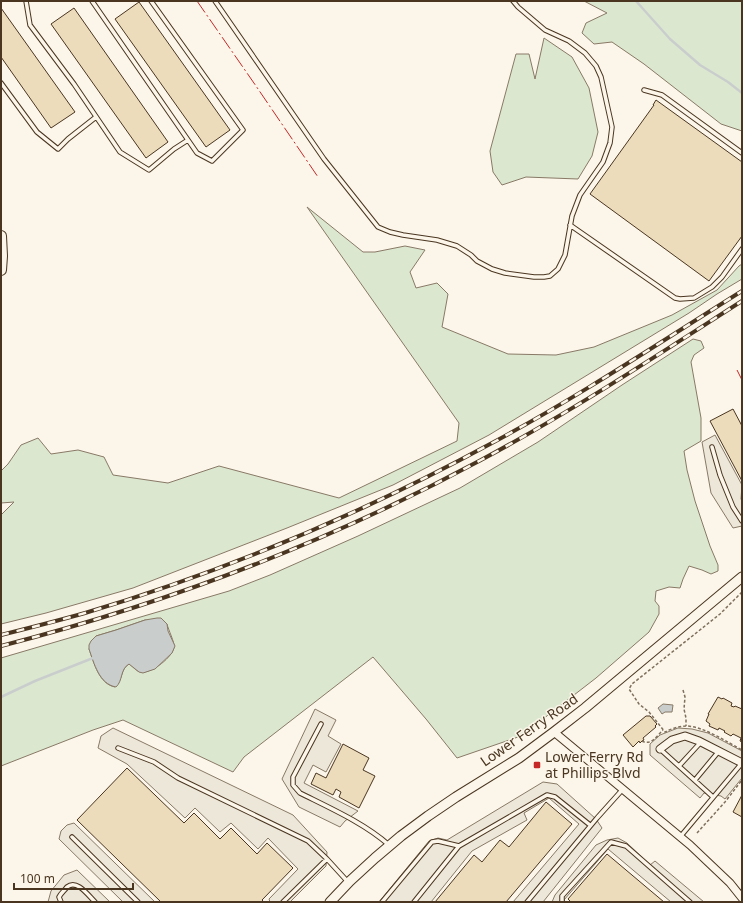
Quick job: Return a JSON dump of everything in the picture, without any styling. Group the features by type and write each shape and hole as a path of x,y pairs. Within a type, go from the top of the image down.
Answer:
{"main road":[{"path":"1,236 1,270"}],"street":[{"name":"Lower Ferry Road","path":"330,902 349,882 390,845 428,816 519,758 554,732 585,708 742,577"},
{"path":"554,732 680,837 730,883 742,898"},
{"path":"660,749 672,740 685,736 701,742 742,763"}],"lane":[{"path":"26,1 30,24 74,84 120,152 149,170 174,149 188,140"},
{"path":"92,1 197,153 212,161 243,130 150,1"},
{"path":"215,1 324,159 378,227 390,232 437,240 457,246 477,261 492,269 505,273 544,277 550,276 558,269 565,255 572,216 580,195 603,162 610,143 612,127 601,77 596,66 585,53 569,41 545,30 513,1"},
{"path":"1,83 37,132 58,149 68,139 96,117"},
{"path":"644,90 662,96 742,153"},
{"path":"570,224 676,298 680,299 694,298 712,287 742,249"},
{"path":"712,447 720,475 733,507 742,521"},
{"path":"321,724 293,777 293,785 300,793 367,828 390,845"},
{"path":"679,766 701,742"},
{"path":"118,748 154,762 178,778 308,841 349,882"},
{"path":"660,749 714,797"},
{"path":"695,780 719,751"},
{"path":"680,837 742,763"},
{"path":"528,901 590,825 623,789"},
{"path":"414,902 459,846 547,795 555,797 590,825"},
{"path":"72,837 138,902"},
{"path":"382,902 432,842 438,841 459,846"},
{"path":"562,902 562,896 611,842 626,846 690,902"},
{"path":"283,902 326,859"},
{"path":"61,902 59,897 62,892 70,885 74,884 95,902"}],"path":[{"path":"742,592 720,614 629,687 639,704 648,710 665,732 686,726 703,730 742,750"},
{"path":"683,690 685,697 684,709 686,726"},
{"path":"642,741 650,743 663,730"},
{"path":"697,833 725,802 742,780"}],"green space":[{"path":"584,1 742,1 742,131 721,124 644,64 612,42 594,44 582,33 586,23 607,13"},
{"path":"544,38 572,57 589,88 598,132 592,156 578,179 526,177 502,185 493,172 490,151 516,54 529,54 535,79"},
{"path":"307,207 363,252 375,252 405,246 425,250 410,272 416,288 437,283 448,294 442,327 508,354 556,355 594,347 672,315 717,290 742,264 742,279 489,435 393,485 133,588 46,613 1,624 1,515 14,502 1,503 1,471 8,464 21,445 38,438 51,454 78,450 104,457 113,475 168,483 219,466 339,498 457,441 459,423"},
{"path":"693,339 701,341 704,348 694,355 691,362 701,418 701,441 684,451 695,501 718,565 718,571 711,574 689,566 680,588 669,587 656,591 655,601 659,606 659,614 649,632 596,678 521,736 457,758 373,657 244,757 233,772 123,720 93,730 1,766 1,658 229,591 270,575 460,488 538,442","holes":["145,620 167,624 174,647 173,651 166,660 146,672 138,671 129,664 124,669 119,682 115,687 105,682 95,666 89,649 96,636"]}],"shaded area":[{"path":"715,435 742,485 742,526 733,528 711,493 702,442"},
{"path":"161,618 167,624 168,631 175,646 172,653 155,669 143,673 139,672 129,664 124,669 120,682 116,687 105,682 98,672 89,649 91,641 96,636 145,620"},
{"path":"663,704 673,705 672,712 665,712 662,714 658,708"},
{"path":"315,709 336,720 328,736 341,744 326,772 313,765 304,783 358,811 340,827 299,807 282,779"},
{"path":"113,728 293,815 327,852 326,866 290,902 270,902 269,899 298,869 268,838 258,849 231,823 220,832 195,808 185,818 127,764 98,748 101,736"},
{"path":"678,728 692,729 708,733 742,751 742,778 725,799 721,796 704,793 700,798 650,755 650,744 660,735"},
{"path":"543,782 557,784 596,819 602,828 543,902 513,902 579,824 549,798 524,813 527,820 472,851 431,902 379,902 429,841 438,838 447,840"},
{"path":"74,823 155,902 123,902 59,839 61,831 67,825"},
{"path":"618,838 627,843 650,865 655,861 704,902 671,902 608,849 564,900 566,902 552,902 555,895 596,845 607,840"},
{"path":"77,870 110,902 48,902 51,891 64,875"}],"building":[{"path":"139,2 230,130 206,147 115,19"},
{"path":"1,8 75,112 51,128 1,57"},
{"path":"74,8 168,142 146,158 51,24"},
{"path":"656,100 742,162 742,236 709,281 590,194 654,105"},
{"path":"733,409 742,426 742,481 710,421"},
{"path":"718,697 732,703 731,706 742,709 742,742 740,741 741,738 733,734 731,736 719,728 718,730 709,726 710,724 706,721 708,714"},
{"path":"646,716 650,716 657,724 655,726 656,727 643,738 644,740 640,743 639,741 633,747 623,735"},
{"path":"343,744 369,758 363,770 375,776 359,808 339,797 341,792 336,789 333,795 311,784 316,773 326,778"},
{"path":"127,768 184,823 194,813 220,839 231,828 257,854 267,843 293,868 262,900 264,902 161,902 77,820"},
{"path":"742,795 742,817 733,812"},
{"path":"546,802 572,824 506,902 435,902 474,855 482,862 500,840 509,847"},
{"path":"607,854 664,902 571,902 568,899"}],"waterway":[{"path":"636,1 670,39 700,65 728,82 742,93"},
{"path":"1,697 35,681 93,658"}],"railway":[{"path":"1,635 85,613 190,579 293,538 394,493 492,443 556,407 742,291"},
{"path":"1,646 63,629 186,590 247,568 365,518 424,490 515,442 613,383 742,301"}],"power":[{"path":"197,1 318,177"},
{"path":"737,370 742,380"}],"place":[{"name":"Lower Ferry Rd at Phillips Blvd","path":"537,765"}]}
